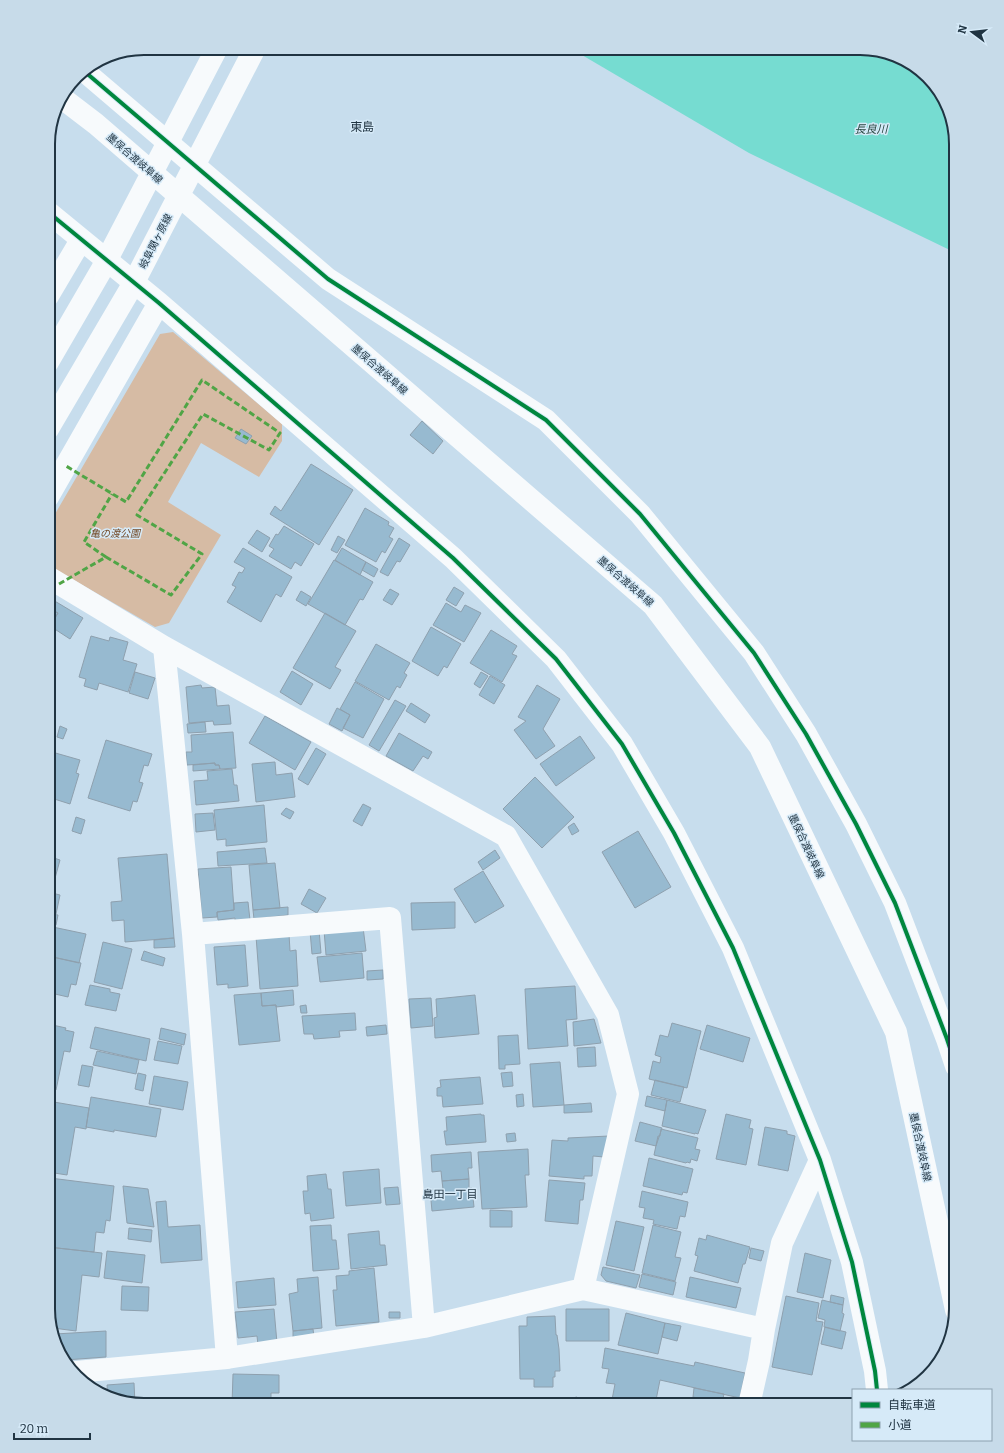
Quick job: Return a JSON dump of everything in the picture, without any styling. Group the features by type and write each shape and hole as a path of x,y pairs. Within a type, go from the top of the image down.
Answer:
{"street":[{"path":"55,350 102,270 213,55"},
{"name":"岐阜関ヶ原線","path":"55,417 132,286 250,55"},
{"path":"88,75 328,279 546,420 640,514 754,653 806,734 856,824 895,903 949,1044"},
{"name":"墨俣合渡岐阜線","path":"66,101 96,124 654,605 760,747 896,1032 949,1278"},
{"path":"55,218 159,303 453,558 556,659 622,744 674,833 733,948 820,1160 852,1262 875,1370 877,1389"},
{"path":"55,284 81,240"},
{"path":"55,485 159,303"},
{"path":"55,581 164,647 506,836 608,1015 628,1094 583,1289"},
{"path":"164,647 193,934 227,1358"},
{"path":"193,934 390,918 424,1327"},
{"path":"751,1398 782,1242 820,1160"},
{"path":"81,1372 227,1358 424,1327 583,1289 764,1329"}],"green space":[{"name":"亀の渡公園","path":"173,332 282,424 282,441 259,477 201,443 168,502 221,535 169,623 155,627 55,569 55,514 160,334"}],"water":[{"name":"長良川","path":"582,55 865,55 899,64 914,73 931,90 946,121 949,144 949,250 749,153"}],"building":[{"path":"422,421 443,441 433,454 410,435"},
{"path":"241,429 252,436 246,444 235,438"},
{"path":"311,464 353,490 319,545 270,514 275,506 281,511"},
{"path":"365,508 389,522 388,525 394,528 389,537 393,539 385,553 382,551 376,562 345,545"},
{"path":"284,526 314,544 301,566 295,562 291,569 269,556 274,549 269,546 276,534 278,535"},
{"path":"257,530 270,538 262,552 248,543"},
{"path":"338,536 345,540 337,553 331,550"},
{"path":"399,538 410,545 400,562 397,561 388,576 380,572"},
{"path":"243,548 292,577 281,597 276,594 261,622 227,602 236,587 232,585 239,572 242,573 245,568 234,562"},
{"path":"342,548 366,562 360,575 335,560"},
{"path":"334,560 373,582 363,600 360,599 345,625 308,604"},
{"path":"366,562 378,569 374,577 362,570"},
{"path":"454,587 464,593 456,606 446,600"},
{"path":"390,589 399,594 392,605 383,600"},
{"path":"301,591 311,597 306,606 296,600"},
{"path":"55,601 83,618 70,639 55,629 55,618 58,613 55,612"},
{"path":"446,603 461,612 465,605 481,613 464,642 433,625"},
{"path":"325,613 356,631 335,667 341,670 330,689 293,668"},
{"path":"431,627 461,644 447,668 444,666 438,676 412,661"},
{"path":"491,630 517,646 512,654 517,656 502,682 470,663"},
{"path":"91,636 109,641 110,637 128,642 123,660 137,664 128,692 99,683 97,690 84,686 86,679 79,677"},
{"path":"376,644 410,663 404,673 407,675 400,688 397,686 389,700 355,681"},
{"path":"292,671 313,684 301,705 280,692"},
{"path":"135,672 155,678 148,699 129,693"},
{"path":"481,672 488,676 480,688 474,684"},
{"path":"490,676 505,685 494,704 479,695"},
{"path":"355,682 384,699 363,738 343,728 350,715 340,709"},
{"path":"201,685 202,688 215,687 217,706 229,705 231,724 214,725 213,721 189,723 186,687"},
{"path":"537,685 560,699 543,729 555,746 536,759 514,730 526,721 518,717"},
{"path":"395,700 406,706 379,751 369,745"},
{"path":"411,703 430,715 425,723 406,711"},
{"path":"337,708 350,715 342,731 329,724"},
{"path":"265,716 311,742 295,770 249,743"},
{"path":"205,722 206,732 188,733 187,724"},
{"path":"60,726 67,729 63,739 57,737"},
{"path":"233,732 236,768 220,769 219,765 215,765 215,763 187,765 186,752 192,752 191,735"},
{"path":"399,733 432,752 428,759 423,756 413,771 386,756"},
{"path":"580,736 595,758 556,786 540,764"},
{"path":"106,740 152,754 148,766 144,765 139,782 143,783 137,802 133,801 130,811 88,798"},
{"path":"316,748 326,754 308,785 298,779"},
{"path":"55,753 80,760 76,773 79,774 70,804 55,799"},
{"path":"275,762 276,775 292,773 295,797 256,802 252,764"},
{"path":"215,763 215,765 219,765 220,769 193,771 193,765"},
{"path":"232,769 234,785 237,785 239,801 196,805 194,781 208,780 207,771"},
{"path":"535,777 574,817 542,848 503,809"},
{"path":"363,804 371,808 362,826 353,821"},
{"path":"264,805 267,842 226,846 226,839 217,840 214,810"},
{"path":"286,808 294,812 290,819 281,814"},
{"path":"213,813 215,830 196,832 195,814"},
{"path":"76,817 85,820 81,834 72,831"},
{"path":"574,823 579,831 572,835 568,827"},
{"path":"638,831 671,887 635,908 602,852"},
{"path":"265,848 267,863 218,866 217,852"},
{"path":"495,850 500,858 483,870 478,862"},
{"path":"167,854 174,938 125,942 124,920 112,921 111,902 122,901 118,858"},
{"path":"55,858 60,860 55,878"},
{"path":"275,863 280,908 253,910 249,865"},
{"path":"231,867 234,910 217,912 217,917 202,918 198,869"},
{"path":"483,871 504,906 475,923 454,889"},
{"path":"309,889 326,898 317,913 301,904"},
{"path":"55,894 60,895 55,914"},
{"path":"248,902 250,920 235,921 235,918 218,920 217,912 234,910 234,903"},
{"path":"455,902 455,928 412,930 411,903"},
{"path":"288,907 288,915 254,919 253,910"},
{"path":"55,915 58,915 55,925"},
{"path":"55,927 86,934 79,963 55,958"},
{"path":"363,927 366,951 326,955 324,930"},
{"path":"319,930 321,953 312,954 310,931"},
{"path":"289,934 290,951 296,950 298,986 260,989 256,936"},
{"path":"174,938 175,947 154,948 154,940"},
{"path":"103,942 132,949 122,989 94,982"},
{"path":"245,945 248,986 228,988 228,984 217,985 214,947"},
{"path":"144,951 165,958 163,966 141,960"},
{"path":"362,953 364,978 320,982 317,957"},
{"path":"55,957 81,963 76,985 71,984 68,997 55,994"},
{"path":"383,970 383,979 367,980 367,971"},
{"path":"90,985 110,989 110,992 120,994 116,1011 85,1005"},
{"path":"575,986 577,1019 566,1020 568,1046 528,1049 525,989"},
{"path":"293,990 294,1005 276,1007 276,1005 262,1006 261,993"},
{"path":"261,993 262,1006 276,1005 280,1041 239,1045 234,995"},
{"path":"475,995 479,1034 435,1038 434,1018 437,1017 436,999"},
{"path":"431,998 433,1026 411,1028 409,999"},
{"path":"306,1005 307,1013 301,1013 300,1006"},
{"path":"355,1013 356,1030 339,1031 340,1037 314,1039 313,1034 304,1034 302,1016"},
{"path":"594,1019 601,1043 574,1046 573,1022"},
{"path":"672,1023 701,1031 687,1088 649,1079 653,1061 660,1063 661,1057 655,1055 660,1035 668,1037"},
{"path":"386,1025 387,1034 367,1036 366,1027"},
{"path":"707,1025 750,1038 743,1062 700,1049"},
{"path":"55,1026 66,1028 65,1030 74,1032 70,1052 64,1051 56,1090"},
{"path":"95,1027 150,1039 146,1061 90,1048"},
{"path":"161,1028 186,1034 184,1045 159,1039"},
{"path":"518,1035 520,1064 505,1065 505,1069 499,1069 498,1036"},
{"path":"158,1041 182,1046 178,1064 154,1060"},
{"path":"595,1047 596,1066 578,1067 577,1048"},
{"path":"97,1051 139,1060 136,1074 93,1065"},
{"path":"560,1062 564,1105 533,1107 530,1064"},
{"path":"82,1065 93,1067 89,1087 78,1085"},
{"path":"512,1072 513,1086 503,1087 501,1073"},
{"path":"138,1073 146,1075 143,1091 135,1089"},
{"path":"154,1076 188,1082 183,1110 149,1104"},
{"path":"480,1077 483,1104 443,1107 442,1096 437,1096 437,1088 441,1087 440,1080"},
{"path":"655,1080 684,1087 680,1102 651,1095"},
{"path":"523,1094 524,1106 517,1107 516,1095"},
{"path":"647,1096 667,1100 665,1111 645,1106"},
{"path":"91,1097 161,1109 156,1137 86,1127"},
{"path":"667,1100 706,1110 698,1134 662,1126"},
{"path":"55,1102 89,1108 86,1129 75,1127 67,1175 55,1173"},
{"path":"591,1103 592,1112 564,1113 564,1105"},
{"path":"726,1114 751,1120 749,1128 753,1129 746,1165 716,1159"},
{"path":"484,1115 486,1142 446,1145 444,1131 447,1131 446,1117"},
{"path":"640,1122 662,1128 656,1146 635,1141"},
{"path":"765,1127 787,1131 787,1134 795,1136 788,1171 758,1165"},
{"path":"661,1129 698,1138 695,1149 700,1150 697,1161 691,1159 690,1163 686,1163 654,1155"},
{"path":"515,1133 516,1141 507,1142 506,1134"},
{"path":"609,1136 604,1157 593,1156 592,1176 584,1176 584,1179 549,1176 552,1140 568,1141 568,1138"},
{"path":"528,1149 529,1175 525,1175 527,1207 482,1209 478,1152"},
{"path":"471,1152 472,1168 468,1168 469,1179 442,1181 441,1171 432,1172 431,1155"},
{"path":"649,1158 693,1169 687,1193 683,1192 682,1195 643,1186"},
{"path":"379,1169 381,1203 346,1206 343,1172"},
{"path":"326,1174 328,1189 331,1189 334,1218 311,1221 310,1213 305,1214 303,1191 308,1191 307,1176"},
{"path":"55,1179 114,1186 110,1221 106,1220 104,1233 96,1232 94,1252 55,1248"},
{"path":"469,1179 469,1188 472,1188 474,1207 432,1211 430,1190 443,1189 442,1181"},
{"path":"549,1180 585,1183 583,1200 580,1200 578,1224 545,1221"},
{"path":"123,1186 148,1189 154,1227 127,1223"},
{"path":"398,1187 400,1204 386,1205 384,1188"},
{"path":"642,1191 688,1202 685,1217 680,1216 677,1229 653,1224 654,1220 643,1218 645,1208 639,1207"},
{"path":"166,1201 168,1227 200,1225 202,1260 161,1263 156,1202"},
{"path":"490,1210 512,1211 512,1227 490,1227"},
{"path":"616,1221 644,1227 634,1271 606,1265"},
{"path":"331,1225 332,1240 336,1240 339,1269 313,1271 310,1226"},
{"path":"653,1225 681,1232 675,1257 681,1258 675,1281 642,1273"},
{"path":"129,1228 152,1230 151,1242 128,1239"},
{"path":"379,1231 380,1245 385,1245 387,1265 351,1269 348,1234"},
{"path":"707,1235 750,1247 745,1264 743,1264 738,1283 694,1271 698,1256 695,1255 699,1238 706,1240"},
{"path":"55,1248 102,1253 99,1277 82,1275 76,1331 57,1329 55,1309"},
{"path":"751,1248 764,1251 761,1261 749,1258"},
{"path":"107,1251 145,1255 142,1283 104,1278"},
{"path":"805,1253 831,1260 823,1298 797,1292"},
{"path":"603,1267 640,1275 636,1288 606,1281 601,1275"},
{"path":"374,1268 379,1322 336,1326 333,1290 337,1290 336,1276 349,1275 349,1271"},
{"path":"642,1274 676,1282 673,1295 639,1287"},
{"path":"318,1277 322,1328 293,1331 289,1294 298,1292 297,1279"},
{"path":"690,1277 741,1288 736,1308 686,1297"},
{"path":"274,1278 276,1305 238,1308 236,1282"},
{"path":"122,1286 149,1287 148,1311 121,1310"},
{"path":"831,1295 844,1298 843,1305 830,1302"},
{"path":"786,1296 819,1303 816,1321 823,1322 812,1375 772,1367"},
{"path":"822,1300 843,1305 842,1313 844,1314 840,1331 824,1327 825,1320 818,1318"},
{"path":"274,1309 277,1343 258,1345 257,1336 238,1338 235,1312"},
{"path":"566,1309 609,1309 609,1341 566,1341"},
{"path":"389,1312 400,1312 400,1318 389,1318"},
{"path":"626,1313 665,1323 658,1354 618,1345"},
{"path":"555,1316 560,1371 555,1371 555,1377 553,1377 553,1387 534,1387 534,1379 520,1379 519,1326 527,1326 527,1317"},
{"path":"665,1323 681,1326 677,1341 662,1337"},
{"path":"825,1327 846,1332 842,1349 821,1344"},
{"path":"313,1329 314,1337 293,1339 293,1331"},
{"path":"106,1331 106,1357 71,1360 59,1334"},
{"path":"605,1348 694,1366 695,1362 745,1373 740,1398 660,1380 656,1398 612,1398 615,1384 606,1383 609,1369 602,1368"},
{"path":"233,1374 279,1375 279,1393 271,1393 271,1398 232,1398"},
{"path":"134,1383 135,1397 107,1390 107,1385"},
{"path":"694,1388 724,1394 723,1398 693,1397"}],"marked path":[{"path":"59,584 106,557 171,595 202,554 137,515 203,414 269,450 280,433 202,380 126,502 66,466"},
{"path":"106,557 84,542 112,494"}],"cycle path":[{"path":"88,75 328,279 546,420 640,514 754,653 806,734 856,824 895,903 949,1045"},
{"path":"55,218 159,303 453,558 556,659 622,744 674,833 733,948 820,1160 852,1262 875,1371 877,1389"}],"district":[{"name":"東島","path":"362,127"},
{"name":"島田一丁目","path":"450,1194"}]}
